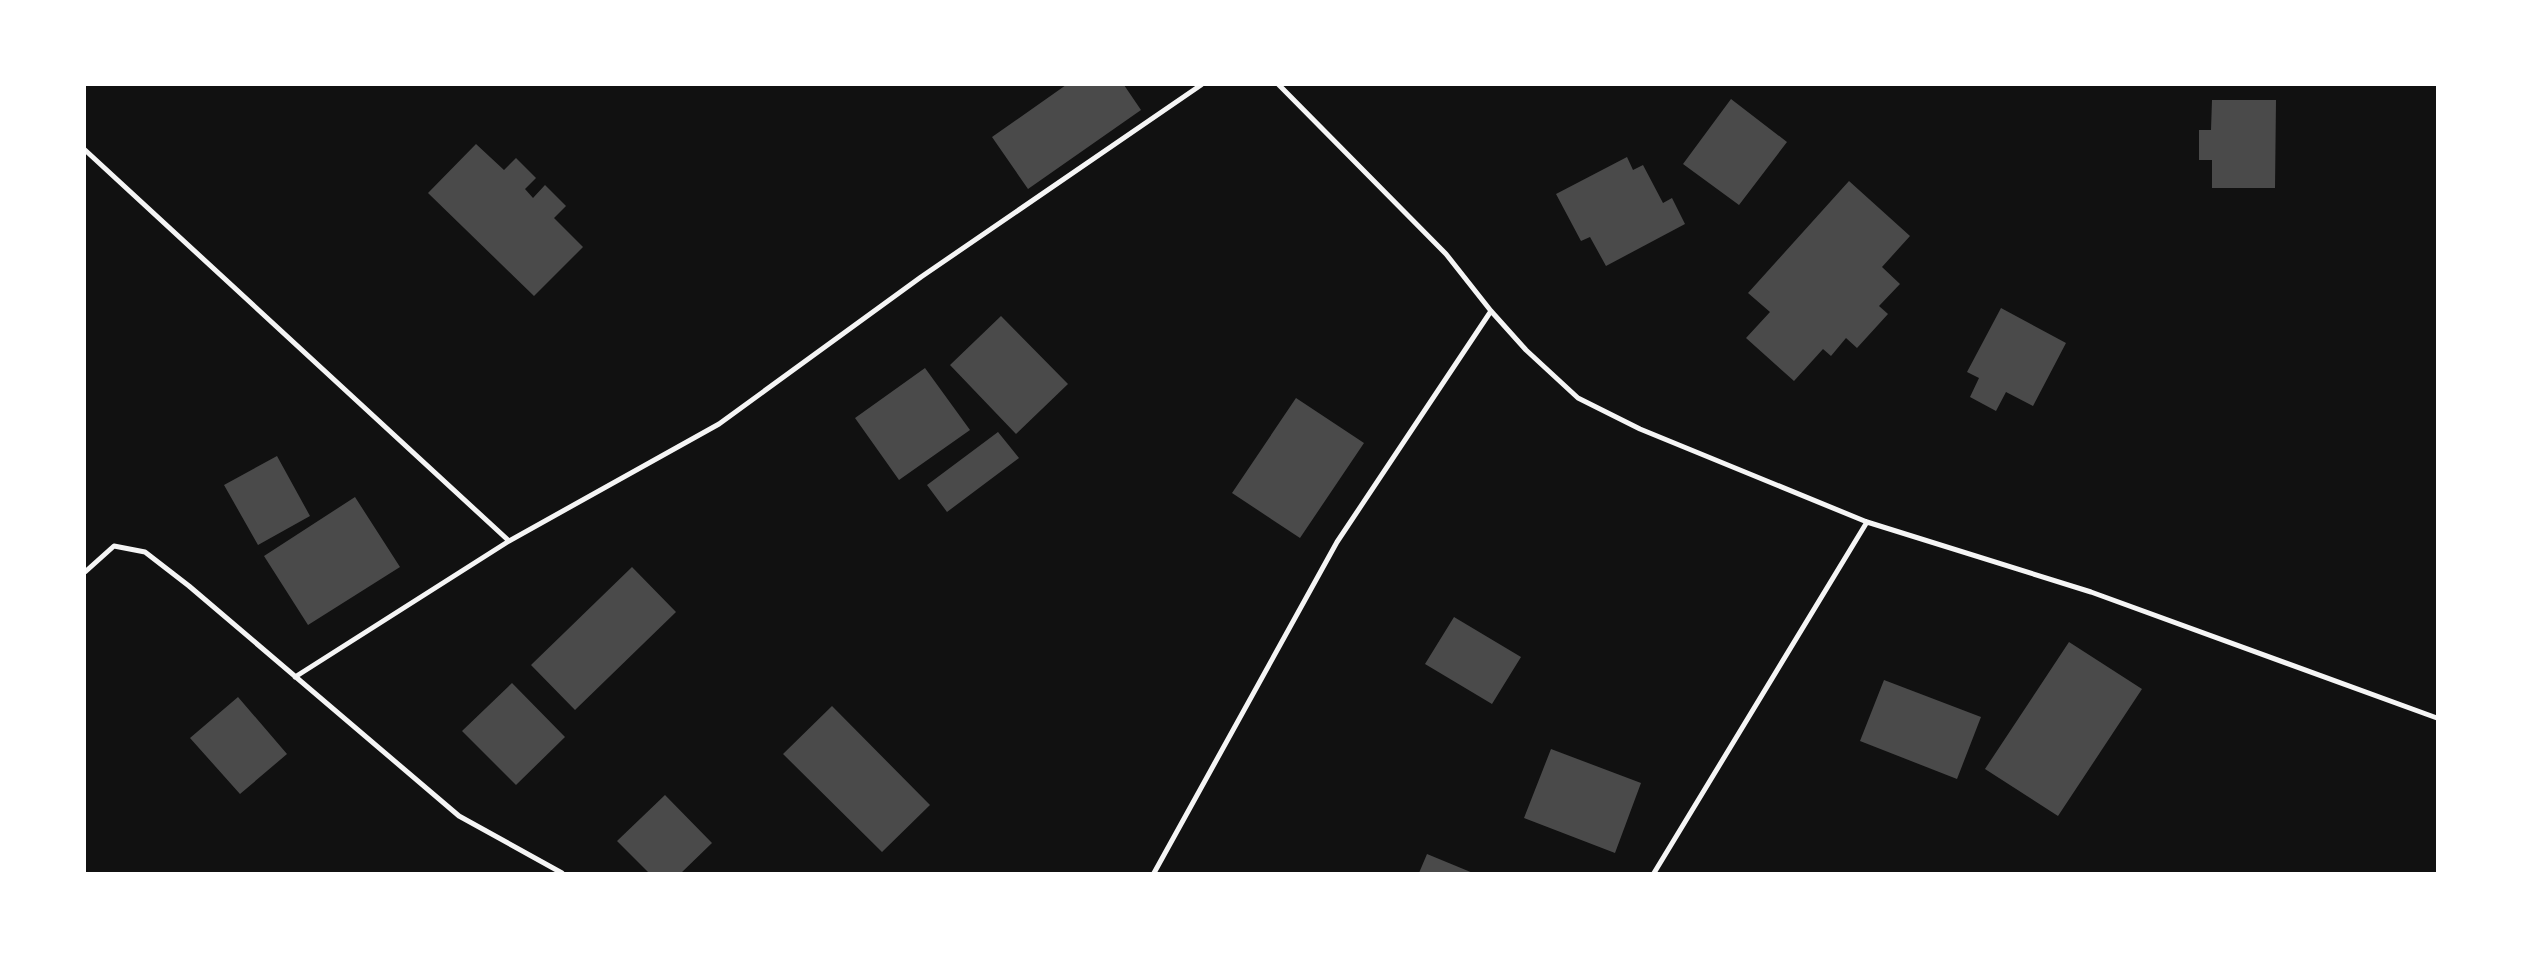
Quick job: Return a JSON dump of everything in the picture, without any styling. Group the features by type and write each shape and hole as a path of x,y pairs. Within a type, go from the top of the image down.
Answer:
{"street":[{"path":"294,677 509,542 719,424 921,277 1201,85"},
{"path":"1279,85 1446,254 1491,311 1526,350 1578,398 1640,429 1867,522 2091,592 2437,718"},
{"path":"85,150 509,542"},
{"path":"1154,873 1337,542 1491,311"},
{"path":"1654,873 1867,522"},
{"path":"85,572 114,546 145,552 459,816 562,873"}],"building":[{"path":"1066,85 1124,85 1141,110 1028,189 992,137"},
{"path":"1731,99 1787,142 1739,205 1683,164"},
{"path":"2212,100 2276,100 2275,188 2212,188 2212,160 2199,160 2199,130 2211,130"},
{"path":"476,144 504,170 516,158 536,178 525,189 533,198 545,185 566,206 554,218 583,247 534,296 428,193"},
{"path":"1627,157 1633,170 1643,165 1663,203 1672,198 1685,224 1606,266 1590,237 1581,241 1556,194"},
{"path":"1849,181 1910,236 1882,267 1900,284 1879,306 1888,314 1857,348 1846,338 1831,356 1823,349 1794,381 1746,338 1770,312 1748,293"},
{"path":"2001,308 2066,343 2033,406 2006,392 1996,411 1970,397 1979,378 1967,372"},
{"path":"1001,316 1068,384 1016,434 950,365"},
{"path":"925,368 970,430 899,480 855,418"},
{"path":"1296,398 1364,443 1300,538 1232,493"},
{"path":"998,432 1019,458 947,512 927,485"},
{"path":"277,456 310,516 258,545 224,485"},
{"path":"355,497 400,567 308,625 264,556"},
{"path":"632,567 676,612 575,710 531,665"},
{"path":"1454,617 1521,657 1492,704 1425,664"},
{"path":"2069,642 2142,689 2058,816 1985,769"},
{"path":"1884,680 1981,717 1957,779 1860,741"},
{"path":"512,683 565,737 516,785 462,731"},
{"path":"238,697 287,754 240,794 190,738"},
{"path":"832,706 930,805 882,852 783,754"},
{"path":"1551,749 1641,783 1615,853 1524,818"},
{"path":"665,795 712,843 681,873 649,873 617,841"},
{"path":"1427,854 1473,873 1419,873"}]}
